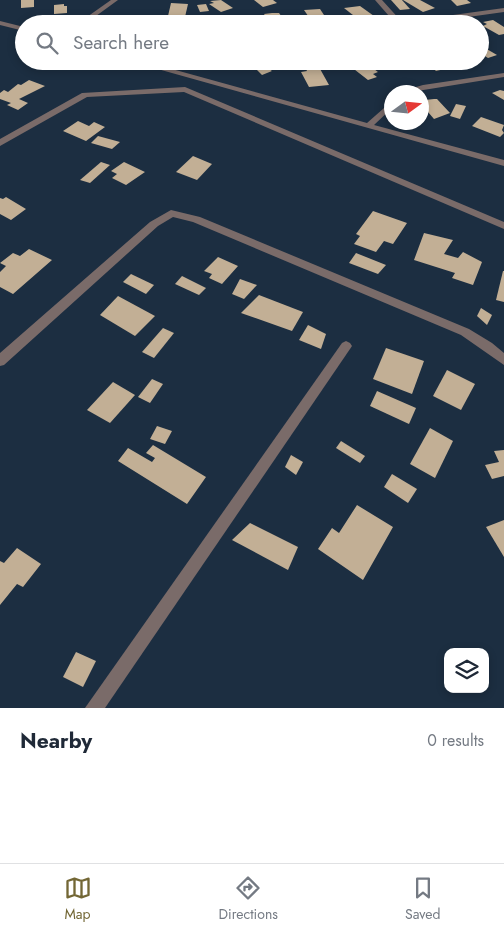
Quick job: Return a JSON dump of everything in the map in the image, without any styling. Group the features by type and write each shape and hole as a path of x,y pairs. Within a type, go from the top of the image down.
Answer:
{"street":[{"path":"93,15 115,0"},
{"path":"378,0 392,15"},
{"path":"467,15 504,10"},
{"path":"0,23 15,27"},
{"path":"162,70 504,163"},
{"path":"429,86 504,75"},
{"path":"185,89 194,80"},
{"path":"0,142 85,95 106,92 185,89 504,226"},
{"path":"368,126 384,111"},
{"path":"0,361 154,224 171,213 196,219 465,332 488,346 504,360"},
{"path":"94,708 346,346"}],"building":[{"path":"21,0 34,0 34,7 21,8"},
{"path":"221,0 233,8 221,12 209,4 214,3 210,1"},
{"path":"254,0 273,0 277,3 263,7"},
{"path":"391,0 402,0 410,9 400,10"},
{"path":"403,0 420,0 435,8 423,12"},
{"path":"451,0 467,0 471,3 457,6"},
{"path":"171,3 188,4 185,15 168,15"},
{"path":"64,4 64,6 67,6 67,13 54,14 54,5"},
{"path":"206,4 209,11 200,12 197,5"},
{"path":"360,6 373,15 353,15 344,8"},
{"path":"320,9 324,15 307,15 304,10"},
{"path":"279,13 280,15 265,15"},
{"path":"493,20 504,27 504,34 499,35 489,29 489,21"},
{"path":"489,50 497,55 489,58"},
{"path":"257,70 272,71 262,75"},
{"path":"321,70 329,85 309,87 301,72"},
{"path":"355,70 375,70 378,72 373,74 377,77 368,80"},
{"path":"29,80 45,86 19,99 28,103 18,110 7,105 11,103 0,99 0,93 4,90 8,92 18,84 21,85"},
{"path":"500,90 504,91 504,100 492,93"},
{"path":"437,99 450,113 434,119 429,113 429,100"},
{"path":"456,104 466,106 460,119 450,116"},
{"path":"481,117 504,125 502,130 504,133 500,137 472,126"},
{"path":"78,121 89,126 94,122 105,127 86,141 63,131"},
{"path":"98,136 120,142 112,149 91,143"},
{"path":"193,156 212,164 197,180 176,172"},
{"path":"101,162 110,165 90,183 80,180"},
{"path":"124,162 145,172 126,185 112,178 117,174 111,171"},
{"path":"6,197 26,209 11,220 0,214 0,198"},
{"path":"373,211 407,223 393,244 384,241 376,252 354,244 360,236 356,234"},
{"path":"424,233 453,240 444,254 458,258 463,252 482,262 473,285 452,278 455,273 414,260"},
{"path":"29,249 52,260 13,294 0,287 0,272 6,266 0,263 13,253 20,256"},
{"path":"356,253 386,265 378,274 349,263"},
{"path":"218,257 238,266 222,284 209,278 212,274 204,271"},
{"path":"504,271 504,302 496,300"},
{"path":"131,274 154,285 146,294 123,282"},
{"path":"182,276 206,288 199,295 175,284"},
{"path":"240,279 257,285 244,299 232,294"},
{"path":"259,295 303,312 292,331 241,313"},
{"path":"118,296 155,316 135,336 100,315"},
{"path":"481,308 492,315 487,325 477,316"},
{"path":"308,325 326,334 321,349 299,340"},
{"path":"163,328 174,333 154,358 142,352"},
{"path":"386,348 424,361 412,394 373,379"},
{"path":"447,370 475,384 461,410 433,396"},
{"path":"152,379 163,384 150,403 138,397"},
{"path":"113,382 135,395 110,423 87,410"},
{"path":"377,391 416,408 409,424 370,406"},
{"path":"157,426 172,431 165,444 150,439"},
{"path":"430,428 453,441 435,478 410,464"},
{"path":"341,441 365,456 360,463 336,448"},
{"path":"153,445 206,477 187,504 118,461 128,448 152,462 155,458 146,453"},
{"path":"504,450 504,476 492,479 485,465 499,462 494,451"},
{"path":"291,455 303,462 296,475 285,467"},
{"path":"392,474 417,489 408,503 384,487"},
{"path":"357,505 393,527 363,580 318,549 332,528 339,533"},
{"path":"504,520 504,557 486,527"},
{"path":"250,523 298,547 288,570 232,540"},
{"path":"17,548 41,564 23,587 17,584 0,605 0,561 4,563"},
{"path":"76,652 96,661 83,687 63,677"}]}
